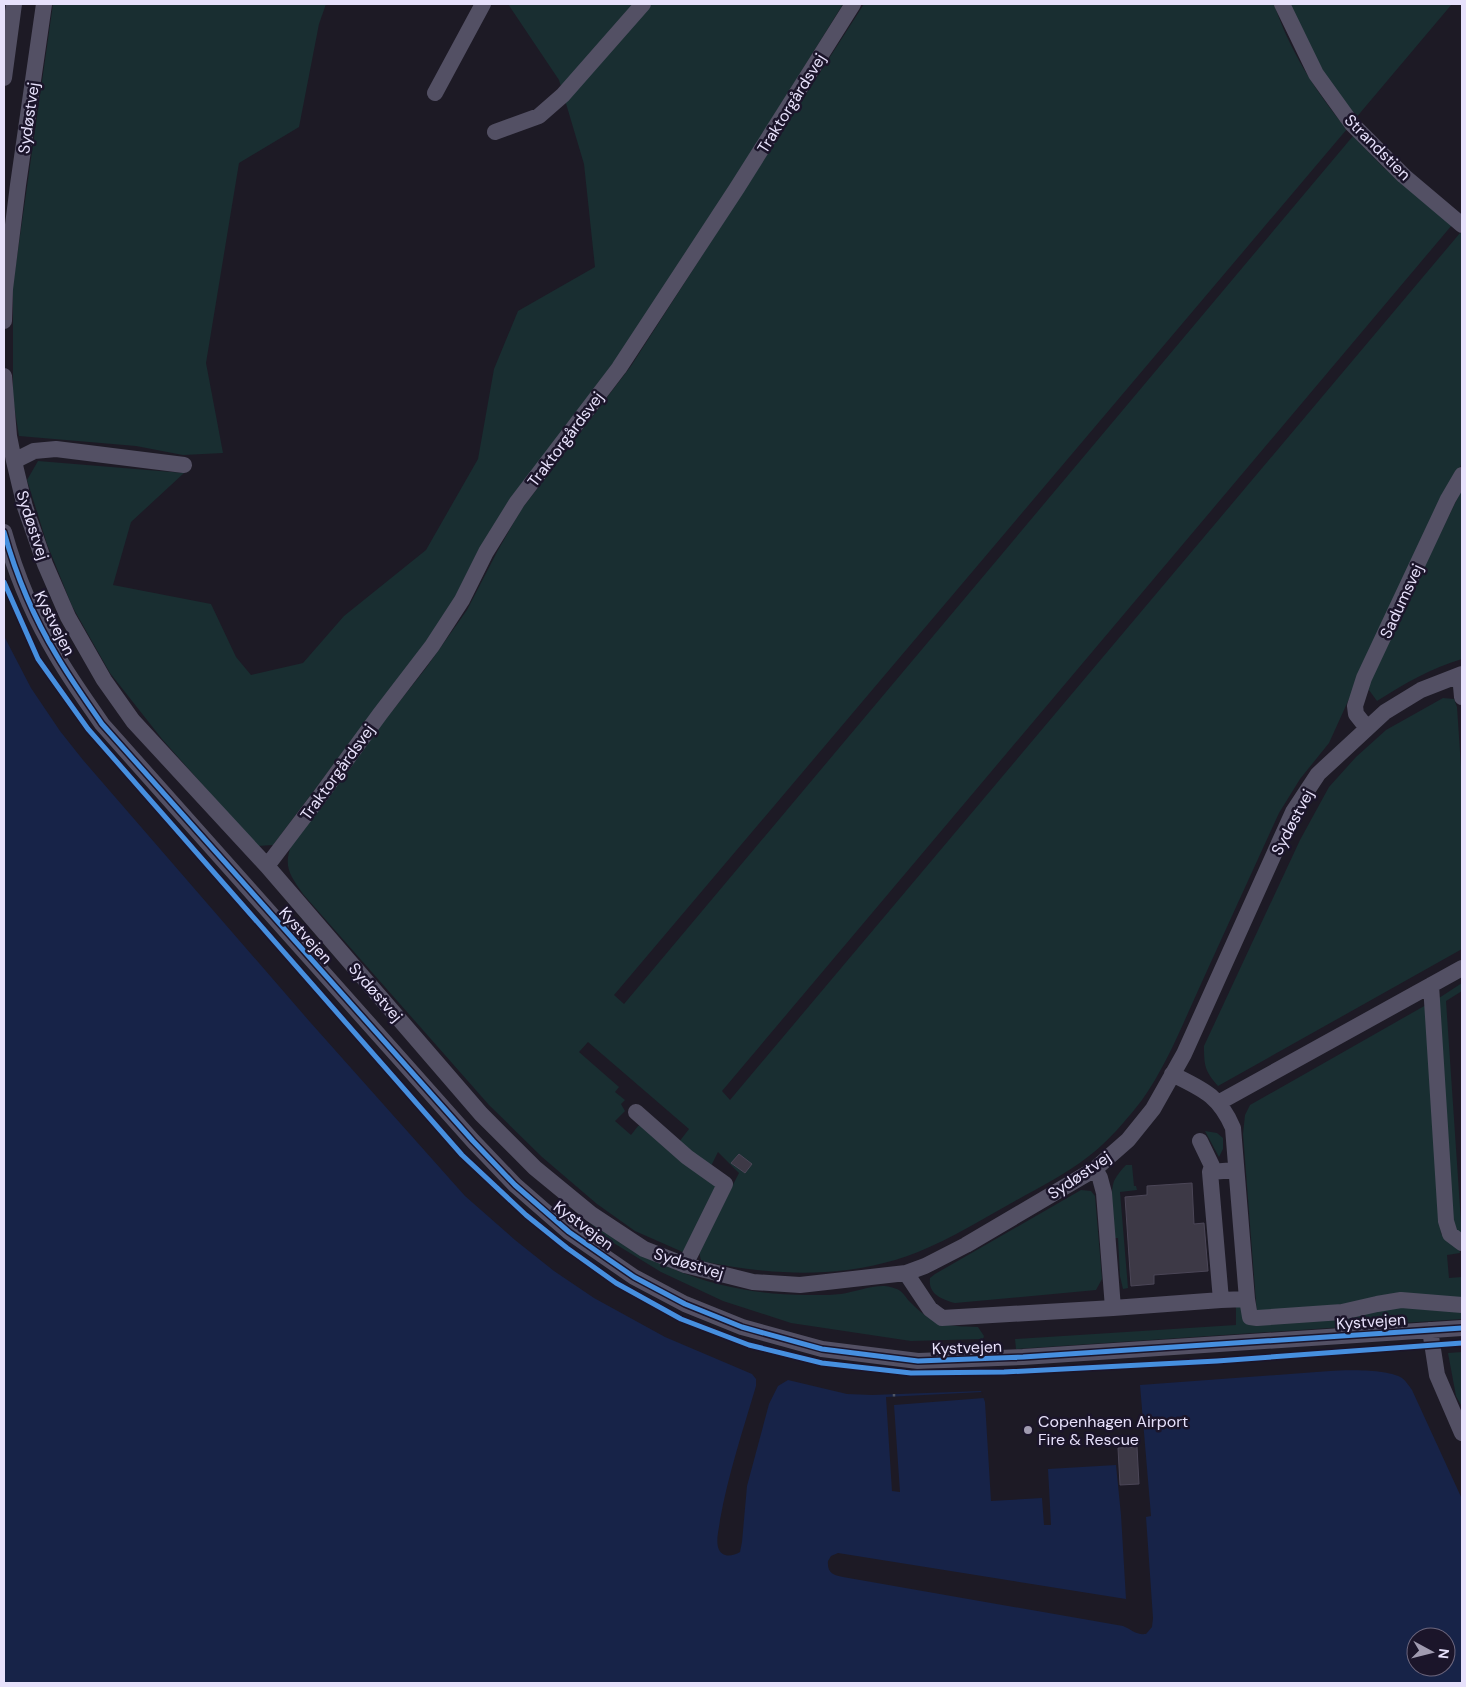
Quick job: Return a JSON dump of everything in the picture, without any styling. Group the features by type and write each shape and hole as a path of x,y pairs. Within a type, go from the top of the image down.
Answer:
{"street":[{"path":"4,78 14,4"},
{"name":"Sydøstvej","path":"4,321 5,289 18,184 44,4"},
{"path":"435,93 483,4"},
{"path":"495,132 539,116 563,94 643,4"},
{"name":"Traktorgårdsvej","path":"267,866 432,646 462,600 486,552 517,502 619,368 738,188 852,4"},
{"name":"Strandstien","path":"1282,4 1316,74 1352,124 1404,176 1462,225"},
{"name":"Sydøstvej","path":"4,376 9,436 14,462 25,507 45,564 68,617 104,680 133,721 267,866 481,1114 535,1168 591,1214 644,1249 685,1265 753,1282 800,1285 906,1273 925,1266 966,1245 1095,1169 1128,1140 1152,1109 1184,1054 1293,812 1318,774 1385,712 1421,690 1461,674"},
{"path":"14,462 34,451 56,449 184,465"},
{"name":"Sadumsvej","path":"1367,728 1356,714 1355,706 1364,678 1448,500 1462,475"},
{"name":"Kystvejen","path":"4,532 11,558 34,612 57,657 102,724 503,1173 569,1232 634,1277 685,1304 742,1328 822,1349 918,1361 1023,1357 1462,1328"},
{"path":"1461,674 1462,696"},
{"path":"1218,1103 1462,968"},
{"path":"1430,985 1446,1222 1450,1234 1462,1243"},
{"path":"1172,1074 1203,1090 1218,1103 1226,1112 1233,1128 1250,1317 1342,1312 1401,1300 1462,1305"},
{"path":"636,1112 686,1157 725,1184 685,1265"},
{"path":"1200,1140 1212,1166 1210,1172 1222,1300"},
{"path":"1095,1169 1100,1178 1104,1193 1113,1308"},
{"path":"1210,1172 1236,1170"},
{"path":"906,1273 930,1309 942,1318 1247,1299"},
{"path":"1430,1330 1437,1375 1462,1433"}],"green space":[{"path":"53,4 326,4 319,24 299,127 239,163 206,363 223,453 183,455 136,446 19,436 13,399 13,285"},
{"path":"508,4 843,4 693,247 449,611 273,845 257,846 162,739 110,673 72,606 47,544 27,480 38,461 184,473 131,522 113,585 211,604 236,657 251,675 303,663 344,616 426,550 478,459 494,369 518,311 595,267 584,164 559,80"},
{"path":"864,4 1274,4 1287,37 1304,70 1347,129 614,995 624,1004 1353,136 1383,167 1452,225 722,1091 730,1100 1460,233 1462,234 1462,463 1402,582 1329,743 1300,779 1279,813 1167,1058 1151,1087 1131,1114 1103,1145 1071,1169 931,1247 891,1261 837,1271 810,1273 756,1270 701,1261 699,1251 739,1173 718,1152 710,1168 679,1142 689,1129 588,1042 579,1052 619,1087 615,1092 625,1100 621,1104 625,1111 615,1121 631,1135 638,1126 645,1125 717,1184 685,1253 635,1231 597,1204 542,1157 489,1105 303,894 291,875 288,858 292,843 426,668 467,610 521,510 631,366"},
{"path":"1288,4 1452,4 1355,119 1322,71"},
{"path":"1462,489 1462,659 1418,677 1377,701 1369,690 1370,678"},
{"path":"1443,698 1454,699 1457,707 1462,781 1462,949 1218,1086 1206,1068 1204,1046 1300,840 1329,787 1356,757 1386,730"},
{"path":"1462,983 1462,991 1446,1001 1462,1237 1453,1230 1439,998"},
{"path":"1426,1005 1441,1234 1459,1246 1460,1253 1447,1255 1449,1278 1462,1277 1462,1300 1375,1300 1257,1315 1243,1134 1245,1115 1250,1105"},
{"path":"1205,1131 1217,1133 1223,1138 1223,1149 1219,1157"},
{"path":"1126,1165 1132,1165 1134,1186 1136,1186 1137,1190 1120,1192 1128,1288 1123,1289 1120,1276 1118,1238 1115,1238 1112,1194 1114,1181"},
{"path":"1081,1190 1091,1191 1095,1196 1102,1279 1096,1290 955,1303 940,1298 933,1292 930,1278 935,1274"},
{"path":"583,1217 636,1251 664,1265 722,1285 752,1291 815,1295 835,1295 885,1286 900,1291 926,1316 949,1325 978,1327 984,1336 983,1339 911,1341 791,1323 723,1301 661,1272 612,1242"},
{"path":"1236,1302 1242,1302 1244,1320 1400,1302 1462,1309 1462,1319 1016,1349 1015,1339 1236,1325"},
{"path":"1462,1352 1462,1407 1456,1396 1448,1353"}],"water":[{"path":"4,636 31,688 60,731 83,760 310,1022 465,1196 554,1271 594,1298 665,1337 752,1374 756,1379 756,1386 731,1469 723,1503 717,1544 719,1551 724,1555 730,1556 740,1552 747,1486 769,1404 778,1386 788,1380 847,1394 872,1395 981,1391 985,1402 991,1501 1042,1498 1044,1525 1051,1525 1048,1469 1116,1465 1126,1599 838,1553 831,1556 828,1561 831,1573 843,1577 1123,1626 1139,1634 1146,1634 1152,1627 1153,1618 1146,1517 1151,1516 1140,1385 1337,1371 1387,1373 1402,1378 1412,1390 1462,1499 1462,1683 4,1683"}],"pier":[{"path":"982,1392 984,1398 894,1405 900,1492 892,1491 886,1397"}],"building":[{"path":"739,1154 752,1164 745,1173 731,1163"},
{"path":"1192,1183 1194,1224 1204,1223 1208,1271 1154,1275 1154,1284 1131,1286 1125,1197 1147,1195 1147,1186"},
{"path":"1137,1447 1139,1484 1120,1485 1118,1448"}],"cycle path":[{"path":"4,532 20,580 41,627 68,674 102,724 473,1141 515,1185 569,1232 634,1277 685,1304 742,1327 822,1349 918,1361 1023,1357 1462,1328"},
{"path":"4,582 38,659 88,729 462,1155 526,1215 567,1248 616,1283 681,1319 749,1345 822,1363 911,1373 1004,1372 1217,1361 1462,1343"}],"place":[{"name":"Copenhagen Airport Fire & Rescue","path":"1028,1430"}]}
